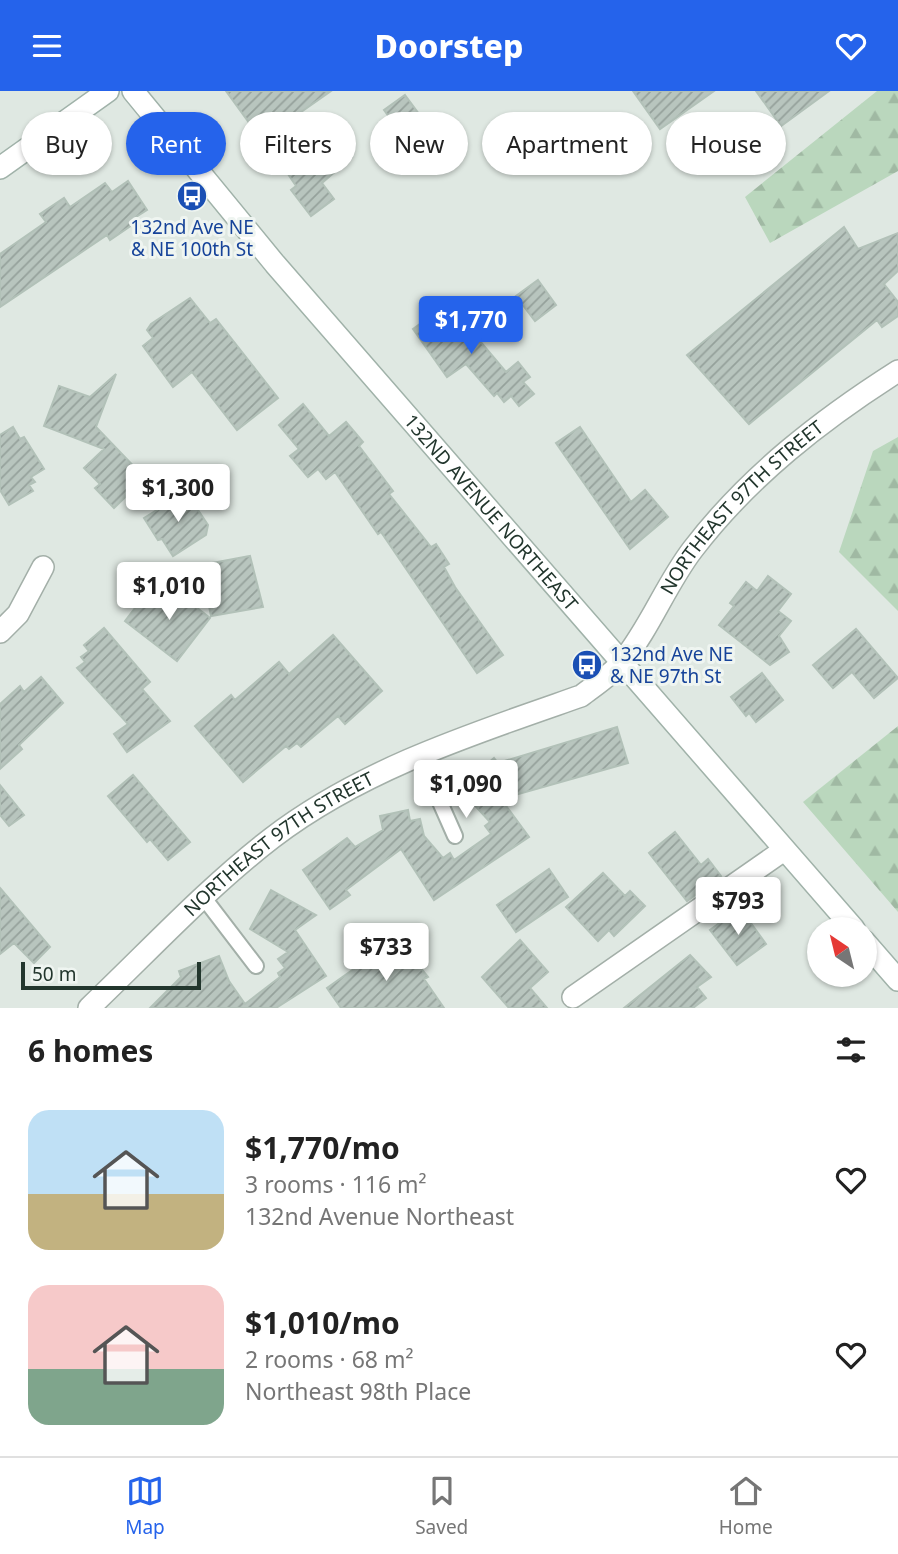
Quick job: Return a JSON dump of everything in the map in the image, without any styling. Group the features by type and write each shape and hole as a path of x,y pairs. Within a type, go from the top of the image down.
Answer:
{"street":[{"path":"0,168 108,91"},
{"name":"132ND AVENUE NORTHEAST","path":"133,91 267,254 843,917"},
{"name":"NORTHEAST 97TH STREET","path":"89,1008 204,898 274,837 348,791 449,742 580,696 622,663 691,551 729,504 792,446 898,371"},
{"path":"0,632 18,614 43,567"},
{"path":"573,997 784,850"},
{"path":"877,956 898,980"}],"lane":[{"path":"420,757 456,836"},
{"path":"204,898 256,966"}],"green space":[{"path":"877,91 898,91 898,171 770,243 745,197 772,175 786,175 786,164"},
{"path":"898,437 898,611 839,552 873,451"},
{"path":"898,726 898,912 803,802"}],"building":[{"path":"226,91 331,91 301,112 241,112"},
{"path":"633,91 714,91 684,112 666,112 666,125 660,129 652,118 652,112 648,112"},
{"path":"756,91 829,91 786,122 786,112 771,112"},
{"path":"405,95 418,112 385,112 384,110"},
{"path":"289,175 331,175 322,183 334,199 311,216 291,190 296,186"},
{"path":"128,181 147,210 136,217 138,221 110,240 107,235 0,307 0,254 46,222 40,214 64,198 70,207 105,183 112,192"},
{"path":"844,227 858,249 898,233 898,271 884,284 898,302 898,316 882,327 877,320 749,424 687,355"},
{"path":"538,280 556,305 535,321 516,296"},
{"path":"190,298 210,323 216,319 278,398 237,430 192,372 173,387 143,346 153,338 147,330 151,324"},
{"path":"442,308 454,325 469,314 485,336 479,340 506,372 518,362 530,377 523,382 534,394 519,406 511,396 504,402 497,393 494,396 466,364 447,377 413,329"},
{"path":"116,374 96,427 145,478 114,508 95,488 100,484 84,468 104,449 44,426 59,386 90,397"},
{"path":"303,404 329,436 346,422 363,442 359,446 393,491 389,494 431,547 436,544 449,564 444,567 455,587 503,655 477,673 381,532 378,534 335,472 326,479 318,469 308,477 290,456 299,449 279,425"},
{"path":"13,427 20,439 24,437 44,469 31,477 35,482 29,485 33,491 9,505 0,490 0,435"},
{"path":"580,427 631,502 645,490 668,517 630,549 556,443"},
{"path":"186,492 208,525 206,535 173,556 162,539 158,540 144,518"},
{"path":"250,556 263,607 211,616 201,565"},
{"path":"768,576 791,594 778,611 791,621 779,636 789,652 770,665 719,625 734,606 730,603 746,582 757,591"},
{"path":"169,586 210,618 177,661 125,621 142,599 147,603 153,596 158,600"},
{"path":"104,628 150,682 142,689 170,721 127,752 114,734 128,724 77,668 85,662 81,657 89,651 84,645"},
{"path":"856,629 898,678 874,698 852,672 833,688 813,665"},
{"path":"333,635 382,691 345,724 338,716 301,747 297,743 289,749 286,746 243,782 195,726 231,695 235,700 279,662 289,674"},
{"path":"762,673 783,700 756,722 749,713 746,716 731,697"},
{"path":"41,677 63,703 19,745 22,749 0,769 0,704 20,686 24,692"},
{"path":"617,727 628,763 501,799 529,837 434,900 401,849 346,890 350,895 330,909 303,870 347,838 355,847 383,830 380,816 408,810 410,821 420,819 424,836 443,858 450,853 454,860 491,834 485,826 490,822 459,788 494,758 498,763"},
{"path":"133,775 190,842 168,860 150,839 147,842 108,796"},
{"path":"0,785 24,815 9,826 0,815"},
{"path":"675,832 701,865 708,859 721,876 687,901 649,853"},
{"path":"549,869 568,897 516,932 497,905"},
{"path":"603,873 625,896 630,891 645,906 614,936 609,930 598,941 566,907"},
{"path":"0,888 50,947 34,963 14,943 0,954"},
{"path":"271,890 316,915 295,930 326,976 276,1008 150,1008 181,977 179,971 219,956 229,981 245,1004 280,977 278,973 285,968 278,959 288,952 250,929"},
{"path":"740,908 766,944 737,965 710,930"},
{"path":"520,940 548,972 530,988 547,1008 509,1008 482,977"},
{"path":"408,944 428,977 424,979 444,1008 341,1008 327,988 385,947 388,951 394,946 397,951"},
{"path":"690,955 711,977 697,987 706,998 693,1008 624,1008"}],"place":[{"name":"132nd Ave NE & NE 100th St","path":"192,196"},
{"name":"132nd Ave NE & NE 97th St","path":"587,665"}]}
